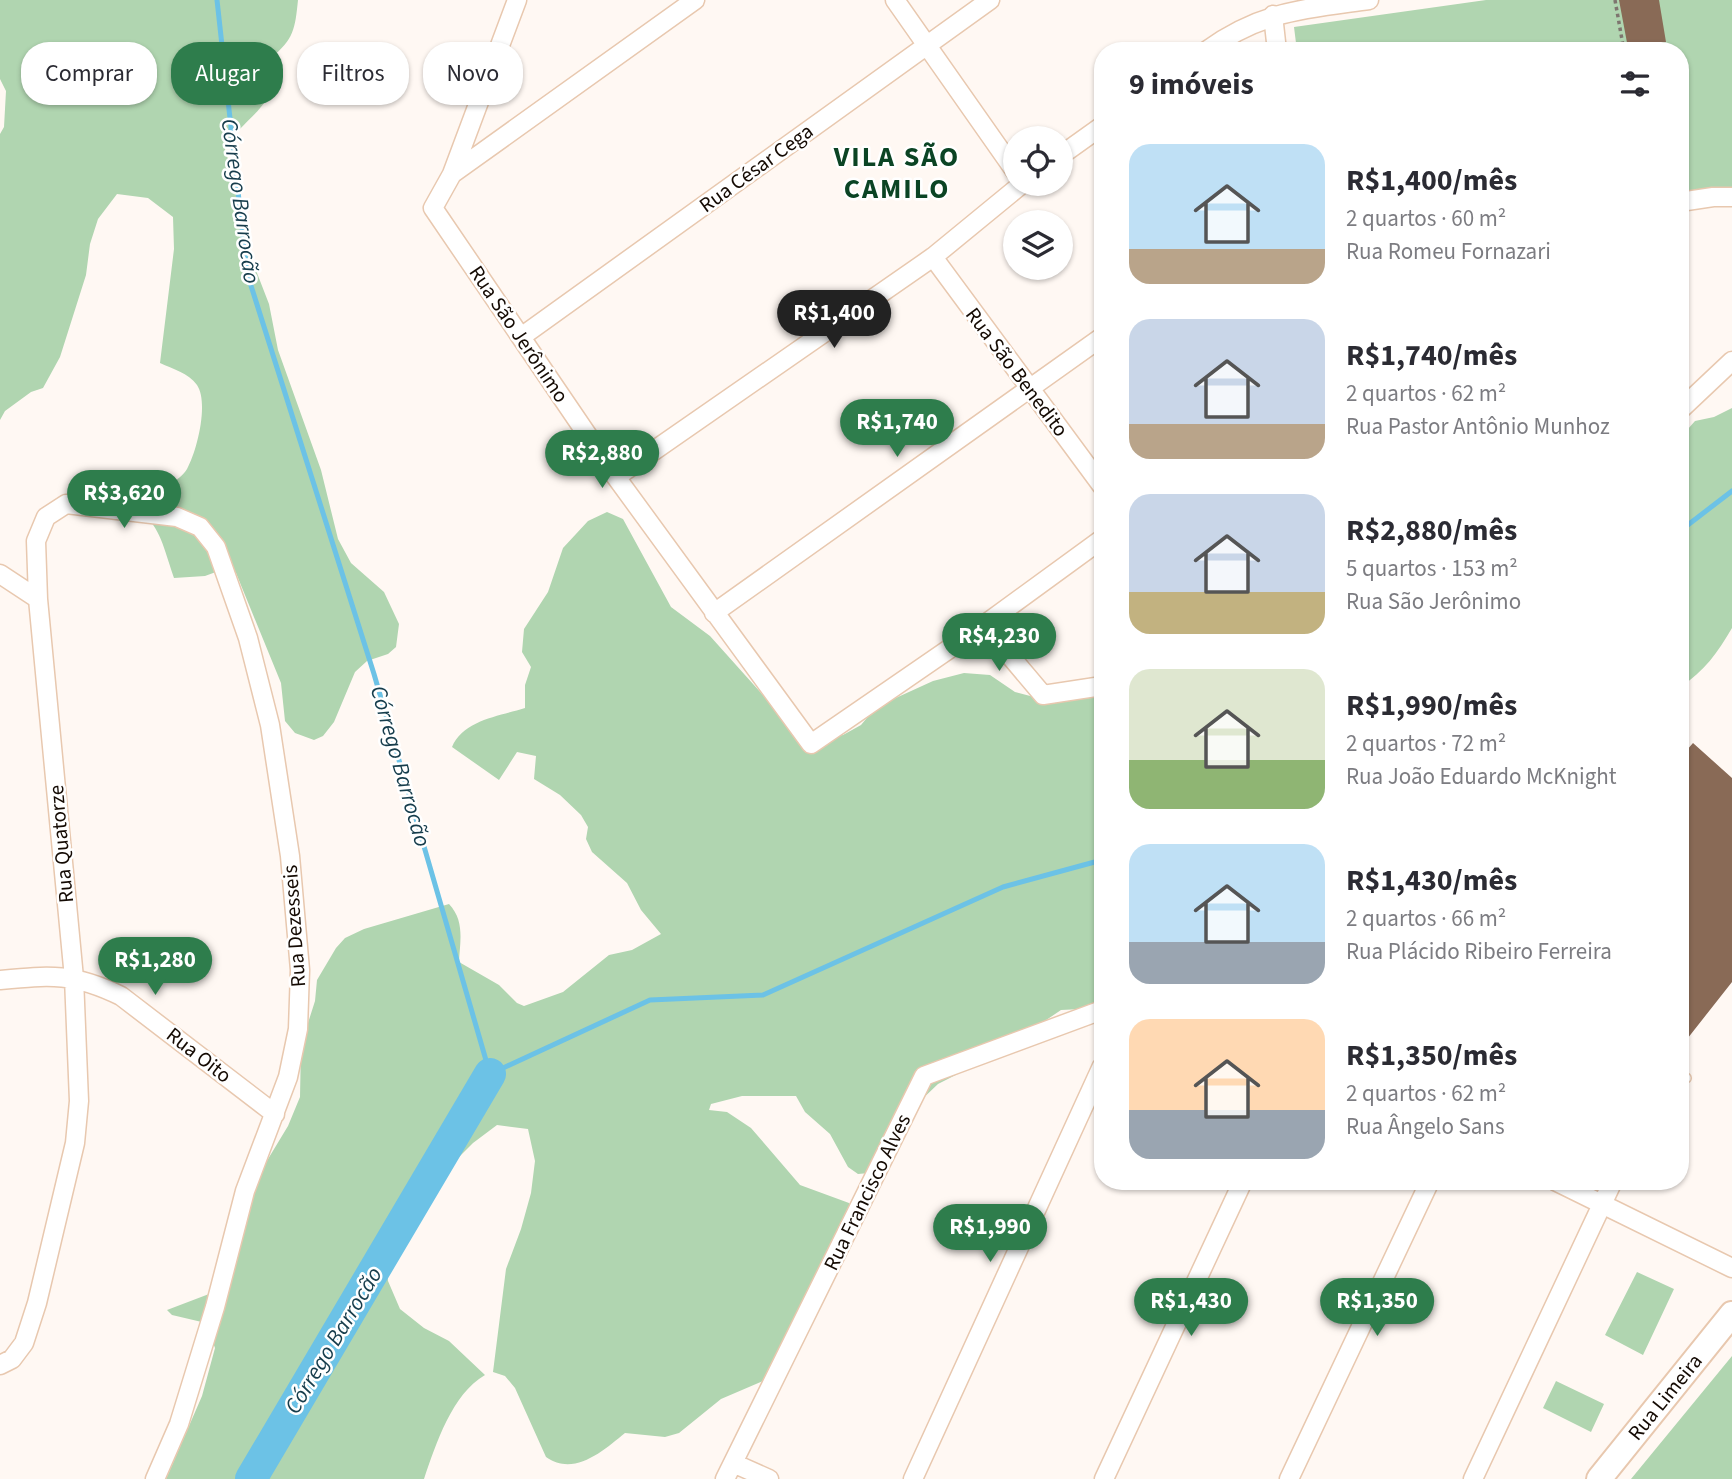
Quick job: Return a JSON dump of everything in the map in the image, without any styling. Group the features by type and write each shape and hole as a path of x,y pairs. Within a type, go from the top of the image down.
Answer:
{"main road":[{"name":"Rua Limeira","path":"1599,1479 1732,1314"}],"street":[{"name":"Rua São Jerônimo","path":"517,0 452,174 433,208 617,477 811,744 985,625"},
{"path":"452,174 695,0"},
{"path":"895,0 1003,154"},
{"name":"Rua César Cega","path":"522,337 990,0"},
{"path":"1219,42 1301,4 1368,0"},
{"path":"1273,15 1276,42"},
{"path":"1073,147 1094,132"},
{"path":"617,477 933,257 1007,196"},
{"path":"1689,201 1732,197"},
{"name":"Rua São Benedito","path":"933,257 1094,475"},
{"path":"714,613 1094,343"},
{"path":"1689,399 1732,361"},
{"name":"Rua Dezesseis","path":"46,517 66,504 177,517 200,527 216,547 248,638 270,725 290,856 300,970 298,1029 288,1077 246,1191 215,1307 179,1424 155,1479"},
{"name":"Rua Quatorze","path":"0,1365 12,1359 24,1343 37,1303 75,1143 79,1101 74,978 38,599 36,541 46,517"},
{"path":"1094,545 985,625 1043,695 1094,687"},
{"path":"0,573 38,599"},
{"name":"Rua Oito","path":"0,980 41,976 74,978 96,983 121,996 275,1114"},
{"name":"Rua Francisco Alves","path":"729,1471 925,1076 1094,1013"},
{"path":"913,1479 1094,1083"},
{"path":"1104,1479 1239,1190"},
{"path":"1289,1479 1426,1190"},
{"path":"1573,1190 1732,1268"},
{"path":"1473,1479 1609,1190"},
{"path":"729,1471 769,1479"}],"path":[{"path":"1615,0 1622,42"}],"green space":[{"path":"0,0 298,0 292,33 283,46 283,42 171,42 171,105 263,105 225,149 232,173 238,182 236,195 245,211 252,260 269,304 278,350 321,470 338,539 351,563 384,592 399,624 396,647 388,654 367,661 355,672 334,722 323,736 314,740 295,733 285,721 281,683 236,573 224,569 205,576 174,578 155,528 141,512 114,494 127,488 165,487 180,477 187,469 194,451 202,415 197,385 185,374 160,363 174,249 173,217 148,198 117,194 98,219 90,244 86,275 60,357 43,388 31,392 5,411 0,420 0,134 4,127 6,91 0,79"},
{"path":"1486,0 1732,0 1732,193 1689,197 1689,42 1296,42 1294,27"},
{"path":"1732,408 1732,628 1710,661 1689,680 1689,428 1695,421 1714,417"},
{"path":"607,512 623,519 671,607 710,636 787,722 819,738 843,735 861,725 876,707 933,681 964,673 990,675 1015,692 1034,697 1094,698 1094,1008 1061,1010 993,1056 938,1084 916,1105 869,1173 858,1174 848,1167 830,1134 805,1112 796,1096 742,1096 711,1104 709,1110 727,1112 751,1128 800,1185 849,1203 859,1217 801,1343 763,1381 721,1399 679,1433 665,1437 625,1433 588,1459 578,1463 557,1462 546,1457 515,1388 505,1376 493,1372 506,1269 531,1193 535,1161 528,1129 497,1125 402,1203 384,1228 388,1281 400,1309 424,1328 449,1341 485,1375 473,1383 454,1407 424,1479 166,1479 202,1396 215,1348 206,1323 172,1315 167,1310 209,1294 226,1272 265,1164 288,1126 300,1097 301,1045 315,1001 317,980 345,938 364,929 449,904 459,924 459,962 499,985 517,1003 524,1006 563,992 609,955 632,950 661,934 641,910 627,883 592,852 586,839 588,827 581,815 560,795 534,779 536,756 517,752 499,780 452,747 457,738 473,725 525,708 525,685 531,667 522,652 524,629 548,592 563,548 588,521"},
{"path":"1637,1272 1674,1289 1643,1355 1605,1335"},
{"path":"1732,1356 1732,1479 1631,1479"},
{"path":"1556,1381 1604,1404 1591,1432 1543,1408"}],"building":[{"path":"1619,0 1659,0 1666,42 1627,42"},
{"path":"1693,743 1732,778 1732,982 1689,1037 1689,748"}],"waterway":[{"name":"Córrego Barrocão","path":"217,0 247,273 374,674 490,1074 650,1000 763,995 1003,887 1094,862"},
{"path":"1689,524 1732,491"},
{"name":"Córrego Barrocão","path":"251,1479 490,1074"}],"district":[{"name":"VILA SÃO CAMILO","path":"897,172"}]}
